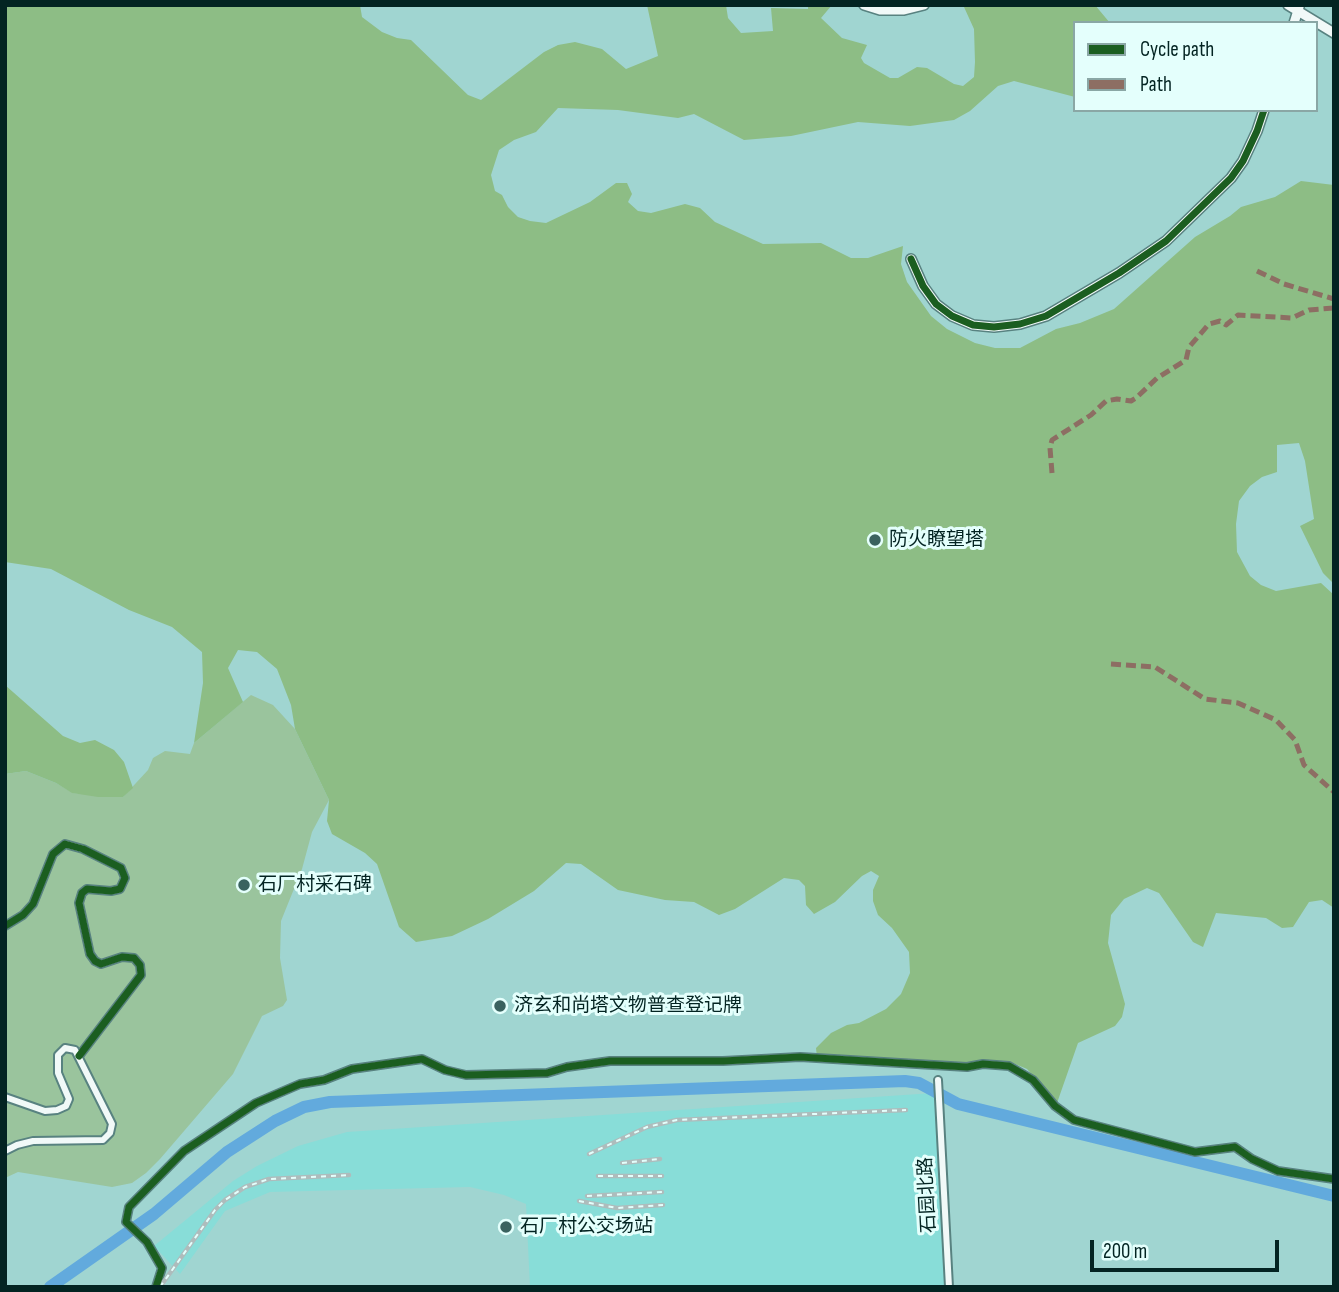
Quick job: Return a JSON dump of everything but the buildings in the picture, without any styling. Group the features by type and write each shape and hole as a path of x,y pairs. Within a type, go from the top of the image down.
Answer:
{"street":[{"path":"864,5 880,10 904,10 924,5"},
{"path":"1288,5 1299,8 1317,21"},
{"path":"1318,22 1334,33"},
{"path":"911,259 923,286 936,304 952,316 973,326 1020,324 1046,316 1119,273 1166,241 1231,178 1243,162 1263,112"},
{"path":"5,926 23,915 33,904 53,854 65,844 83,849 121,868 125,878 120,889 87,889 82,893 79,903 90,954 95,961 101,964 122,957 134,958 140,965 141,975 79,1056"},
{"path":"5,1097 45,1111 57,1111 66,1105 69,1099 58,1073 58,1055 65,1048 75,1050 112,1124 110,1133 103,1140 33,1141 5,1151"},
{"path":"156,1287 162,1268 147,1242 126,1222 129,1207 184,1151 256,1103 300,1084 324,1080 352,1069 422,1059 445,1070 466,1075 547,1073 567,1067 610,1061 800,1057 956,1067 982,1064 1009,1066 1033,1080 1055,1106 1074,1120 1195,1152 1235,1147 1252,1159 1278,1171 1334,1179"},
{"name":"石园北路","path":"938,1080 949,1287"}],"shaded area":[{"path":"934,1093 947,1287 530,1287 526,1204 504,1195 470,1187 270,1192 225,1211 180,1274 154,1246 233,1181 257,1166 298,1146 347,1132"}],"green space":[{"path":"5,5 360,5 362,17 382,32 411,40 468,95 481,100 544,52 558,45 575,42 602,49 626,69 658,56 647,5 726,5 728,18 741,33 773,31 771,8 808,9 808,5 832,5 821,18 842,38 867,45 861,58 864,63 890,78 898,78 917,67 927,68 954,84 963,86 974,77 975,62 974,29 964,7 1095,5 1108,21 1073,21 1073,96 1014,81 998,86 970,111 954,120 910,126 858,122 791,136 744,140 694,114 678,118 618,110 558,108 536,132 514,140 499,150 491,175 495,191 502,195 508,207 518,217 530,221 546,223 590,202 616,183 627,183 632,194 628,202 638,211 651,213 685,204 700,208 715,222 763,244 821,243 851,258 868,258 903,246 901,264 907,282 931,316 947,329 975,343 995,348 1020,348 1056,329 1080,323 1114,309 1195,237 1241,207 1275,197 1301,181 1334,185 1334,584 1323,573 1300,526 1314,519 1305,461 1299,443 1277,445 1277,472 1262,477 1250,486 1239,501 1236,524 1237,552 1250,576 1261,585 1276,591 1321,583 1334,595 1334,908 1322,900 1309,902 1293,927 1282,928 1266,918 1216,913 1203,947 1193,942 1159,893 1147,888 1124,899 1111,915 1108,943 1125,1004 1122,1017 1115,1026 1078,1043 1057,1103 1027,1069 1008,1061 994,1063 817,1058 816,1048 831,1033 886,1009 901,994 910,973 909,952 892,928 878,915 873,901 873,890 879,876 871,871 835,902 814,914 806,905 805,886 799,880 784,878 735,909 719,915 694,902 665,900 618,890 581,864 566,863 534,891 488,919 452,936 416,942 399,927 377,864 365,853 332,834 327,821 329,800 295,729 291,705 277,669 257,652 238,650 228,668 243,702 194,743 203,683 202,652 172,627 129,610 51,569 5,562"},
{"path":"5,685 63,736 80,743 95,740 114,750 124,762 133,788 123,797 98,797 72,793 56,783 26,771 5,774"},
{"path":"251,695 273,705 295,729 329,800 312,832 302,869 281,921 280,958 287,1000 283,1006 262,1016 233,1074 160,1159 132,1183 112,1187 18,1172 5,1178 5,774 26,771 73,793 123,797 148,770 153,758 165,751 190,754 194,743"}],"waterway":[{"path":"50,1287 154,1214 227,1152 275,1121 304,1107 330,1102 905,1081 919,1083 958,1104 1334,1196"}],"railway":[{"path":"589,1154 647,1127 677,1120 906,1110"},
{"path":"622,1163 660,1159"},
{"path":"160,1287 215,1210 245,1187 269,1179 349,1175"},
{"path":"598,1176 662,1176"},
{"path":"587,1196 662,1192"},
{"path":"579,1201 617,1208 663,1205"}],"marked path":[{"path":"1257,271 1284,284 1334,299"},
{"path":"1052,473 1052,440 1091,415 1106,401 1131,401 1136,398 1157,378 1186,360 1189,347 1209,324 1220,321 1226,325 1238,315 1292,318 1309,310 1334,308"},
{"path":"1111,664 1155,667 1205,699 1238,703 1276,720 1295,740 1304,765 1334,792"}],"cycle path":[{"path":"911,259 923,286 936,304 952,316 973,325 994,327 1020,324 1046,316 1119,273 1166,241 1231,178 1243,161 1263,112"},
{"path":"5,926 23,915 33,904 53,854 65,844 83,849 121,868 125,878 120,889 87,889 82,893 79,903 90,954 95,961 101,964 122,957 134,958 140,965 141,975 79,1056"},
{"path":"156,1287 162,1268 147,1242 126,1222 129,1207 184,1151 256,1103 300,1084 324,1080 352,1069 422,1059 445,1070 466,1075 547,1073 567,1067 610,1061 723,1061 800,1057 967,1067 983,1064 1009,1066 1033,1080 1055,1106 1074,1120 1195,1152 1235,1147 1252,1159 1278,1171 1334,1179"}],"place":[{"name":"防火瞭望塔","path":"875,540"},
{"name":"石厂村采石碑","path":"244,885"},
{"name":"济玄和尚塔文物普查登记牌","path":"500,1006"},
{"name":"石厂村公交场站","path":"506,1227"}]}
